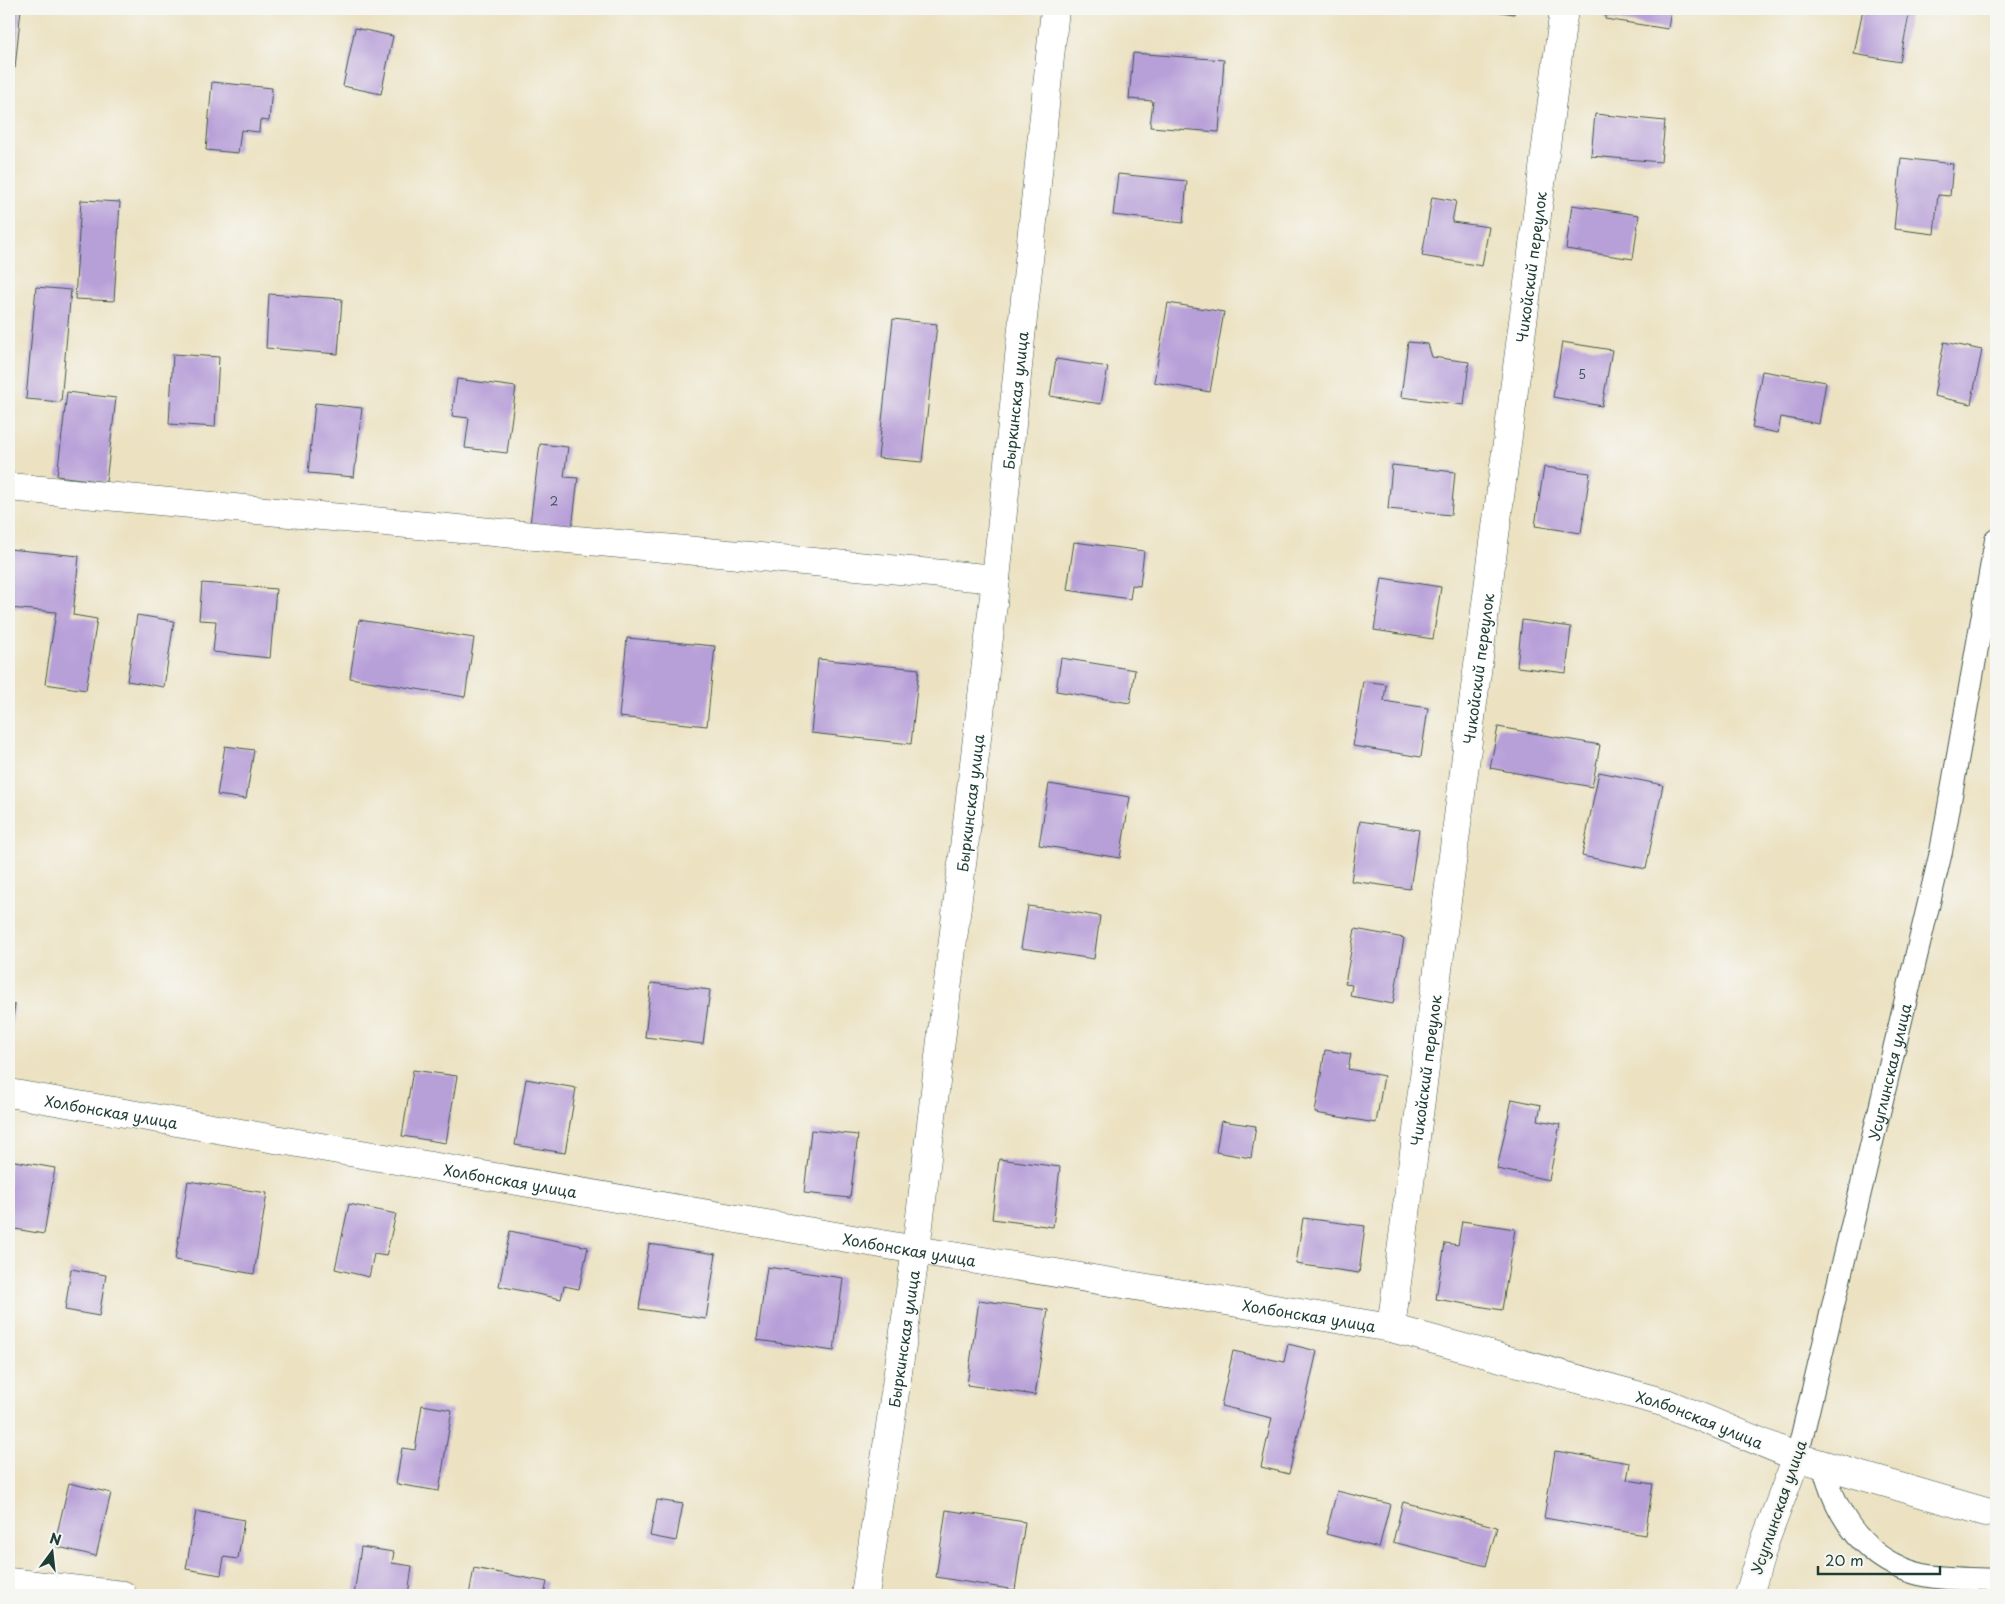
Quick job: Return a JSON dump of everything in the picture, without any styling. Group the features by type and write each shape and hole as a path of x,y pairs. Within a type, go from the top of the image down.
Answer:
{"street":[{"name":"Быркинская улица","path":"865,1595 916,1250 996,579 1055,9"},
{"name":"Чикойский переулок","path":"1391,1328 1564,9"},
{"path":"9,487 996,579"},
{"name":"Холбонская улица","path":"9,1093 916,1250 1391,1328 1666,1403 1810,1461 1991,1516"},
{"name":"Усуглинская улица","path":"1749,1595 1765,1541 1810,1461"},
{"path":"9,1582 123,1595"}],"lane":[{"name":"Усуглинская улица","path":"1810,1461 1941,852 1996,540"},
{"path":"1810,1461 1829,1489 1839,1512 1859,1539 1892,1564 1924,1575 1996,1580"}],"building":[{"path":"9,9 21,9 15,68 9,67"},
{"path":"1481,9 1514,9 1514,14"},
{"path":"1606,9 1671,9 1668,29 1605,19"},
{"path":"1863,9 1910,9 1900,62 1854,54"},
{"path":"355,28 393,36 381,94 343,86"},
{"path":"1133,53 1224,60 1219,132 1150,127 1153,101 1129,99"},
{"path":"212,82 272,88 269,121 260,120 259,132 241,130 238,153 206,150"},
{"path":"1595,114 1665,121 1661,162 1591,156"},
{"path":"1901,158 1953,164 1950,196 1938,195 1934,234 1894,229"},
{"path":"1118,174 1187,181 1183,223 1113,215"},
{"path":"1432,197 1456,201 1452,222 1489,227 1482,266 1422,256"},
{"path":"81,200 120,202 114,301 75,299"},
{"path":"1572,205 1639,215 1633,259 1566,249"},
{"path":"36,287 71,290 61,402 26,399"},
{"path":"269,294 342,299 338,354 266,348"},
{"path":"1168,303 1224,312 1210,392 1154,382"},
{"path":"893,319 937,324 922,462 878,458"},
{"path":"1408,342 1428,344 1432,357 1469,362 1464,405 1401,397"},
{"path":"1562,342 1612,350 1602,406 1553,397"},
{"path":"1944,342 1982,350 1971,404 1934,396"},
{"path":"173,354 219,357 215,427 169,424"},
{"path":"1056,359 1108,367 1101,404 1050,396"},
{"path":"1762,371 1826,382 1819,424 1781,417 1778,433 1752,428"},
{"path":"457,379 516,387 507,453 465,448 469,418 452,416"},
{"path":"67,392 116,398 106,482 57,476"},
{"path":"315,403 362,408 354,477 308,473"},
{"path":"540,444 568,447 564,477 578,478 572,529 530,524"},
{"path":"1392,465 1455,472 1451,515 1388,509"},
{"path":"1544,467 1590,473 1581,533 1535,526"},
{"path":"1074,542 1144,551 1140,586 1132,585 1130,599 1067,590"},
{"path":"9,549 79,556 73,615 97,619 86,690 45,684 56,612 9,608"},
{"path":"1382,578 1441,587 1433,639 1374,630"},
{"path":"202,583 276,589 270,658 213,652 216,621 199,620"},
{"path":"137,615 174,621 164,687 127,681"},
{"path":"359,620 474,638 465,697 350,678"},
{"path":"1522,620 1571,627 1566,673 1517,667"},
{"path":"627,638 715,646 707,726 619,717"},
{"path":"1061,658 1135,670 1130,703 1056,691"},
{"path":"818,659 919,669 911,744 811,733"},
{"path":"1363,681 1386,684 1384,701 1428,708 1421,757 1353,746"},
{"path":"1498,727 1600,745 1592,787 1490,768"},
{"path":"225,746 254,750 246,799 217,795"},
{"path":"1599,772 1663,785 1646,869 1582,856"},
{"path":"1049,784 1130,797 1120,858 1039,845"},
{"path":"1360,821 1419,830 1410,889 1351,881"},
{"path":"1028,906 1100,916 1094,959 1021,948"},
{"path":"1355,929 1404,938 1393,1004 1350,996 1352,985 1345,984"},
{"path":"651,983 710,990 703,1044 645,1037"},
{"path":"9,1004 15,1005 10,1034 9,1034"},
{"path":"1325,1050 1351,1054 1348,1069 1384,1076 1376,1123 1315,1113"},
{"path":"413,1070 457,1076 446,1143 402,1136"},
{"path":"526,1079 576,1088 565,1153 515,1145"},
{"path":"1512,1099 1541,1105 1538,1120 1560,1124 1549,1180 1497,1169"},
{"path":"1221,1121 1256,1126 1251,1158 1216,1152"},
{"path":"811,1130 858,1135 850,1198 804,1193"},
{"path":"999,1159 1060,1167 1053,1227 992,1219"},
{"path":"9,1160 55,1168 44,1234 9,1228"},
{"path":"188,1181 267,1193 254,1274 175,1260"},
{"path":"349,1204 396,1214 386,1256 374,1254 369,1277 335,1269"},
{"path":"1303,1218 1365,1226 1359,1273 1296,1264"},
{"path":"1462,1221 1515,1229 1502,1310 1436,1299 1445,1243 1458,1245"},
{"path":"510,1231 588,1247 579,1289 564,1286 561,1299 499,1286"},
{"path":"649,1244 716,1254 706,1319 639,1309"},
{"path":"767,1267 843,1278 834,1351 757,1340"},
{"path":"71,1269 106,1275 99,1316 65,1310"},
{"path":"979,1300 1048,1310 1035,1395 967,1385"},
{"path":"1288,1344 1317,1351 1289,1474 1261,1467 1272,1418 1221,1406 1233,1351 1284,1362"},
{"path":"422,1405 452,1410 439,1491 396,1484 402,1448 415,1450"},
{"path":"1555,1451 1630,1463 1627,1480 1653,1484 1645,1535 1544,1518"},
{"path":"69,1483 111,1493 96,1556 54,1546"},
{"path":"1337,1491 1390,1504 1379,1548 1326,1534"},
{"path":"657,1500 683,1504 676,1541 650,1536"},
{"path":"1403,1502 1497,1527 1486,1566 1393,1542"},
{"path":"946,1510 1025,1522 1015,1590 936,1577"},
{"path":"196,1511 244,1520 238,1559 224,1557 221,1575 186,1569"},
{"path":"361,1547 394,1552 392,1563 412,1566 408,1595 354,1595"},
{"path":"474,1568 547,1582 544,1595 469,1595"}]}
